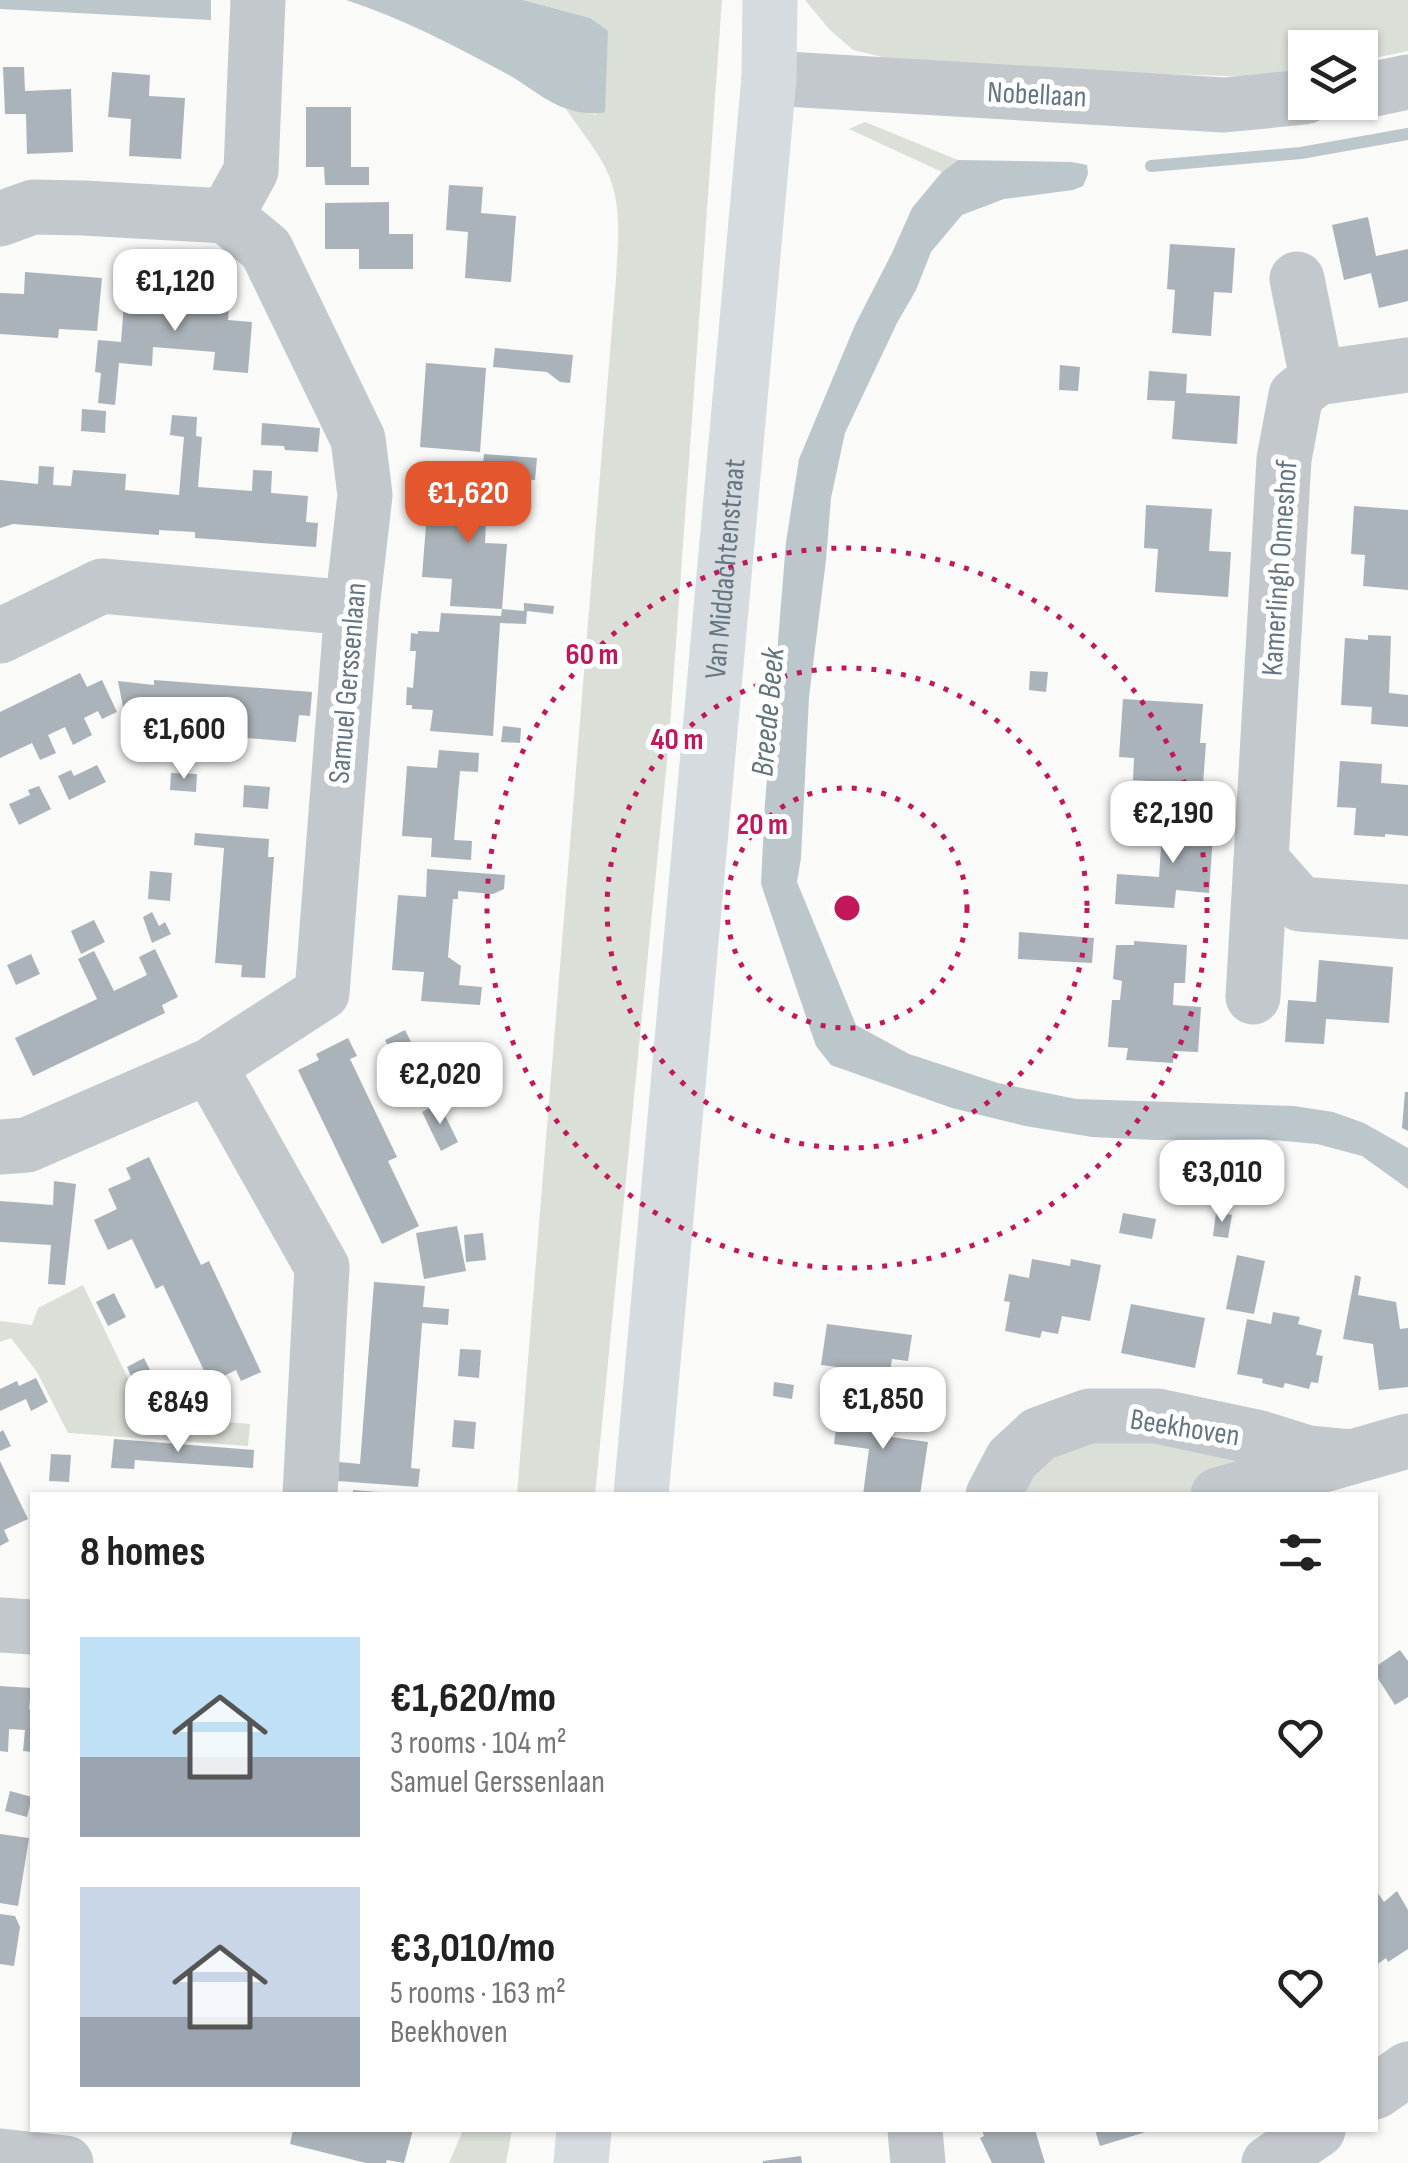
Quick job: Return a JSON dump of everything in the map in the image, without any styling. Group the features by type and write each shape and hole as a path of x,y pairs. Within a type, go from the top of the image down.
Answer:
{"main road":[{"name":"Van Middachtenstraat","path":"641,1492 769,78 770,0"},
{"path":"581,2163 584,2132"}],"street":[{"path":"0,219 32,207 226,216 252,171 258,0"},
{"name":"Nobellaan","path":"769,78 1224,105 1288,99"},
{"path":"1378,88 1408,82"},
{"name":"Samuel Gerssenlaan","path":"0,1147 26,1145 209,1066 322,992 352,608 365,495 358,440 266,249 226,216"},
{"path":"1297,279 1317,378 1408,365"},
{"name":"Kamerlingh Onneshof","path":"1253,997 1284,459 1296,395 1317,378"},
{"path":"0,636 102,586 352,608"},
{"path":"1261,860 1300,904 1408,912"},
{"path":"209,1066 322,1267 310,1492"},
{"name":"Beekhoven","path":"995,1492 1012,1459 1038,1434 1088,1416 1157,1416 1260,1438 1308,1453 1350,1457"},
{"name":"Beekhoven","path":"1228,1492 1408,1441"},
{"path":"0,1625 30,1628"},
{"path":"1378,2090 1408,2069"},
{"path":"916,2132 918,2163"},
{"path":"1269,2163 1315,2132"},
{"path":"0,2156 66,2163"}],"shaded area":[{"path":"0,0 211,0 211,20 0,9"},
{"path":"346,0 523,0 590,18 608,31 605,112 581,112 559,106 448,43"},
{"path":"523,0 722,0 669,740 595,1492 517,1492 616,279 615,195 593,146 566,109 596,115 590,18"},
{"path":"805,0 1408,0 1408,51 1378,57 1378,30 1288,30 1288,72 1255,77 1052,70 891,59 853,50"},
{"path":"865,122 958,160 942,172 849,129"},
{"path":"958,160 1072,162 1087,165 1088,174 1083,186 1073,190 1004,199 962,215 931,252 845,433 831,498 809,697 797,882 856,1025 909,1054 998,1083 1076,1099 1294,1106 1333,1112 1364,1123 1408,1148 1408,1189 1362,1156 1317,1144 1262,1139 1092,1137 1025,1126 952,1108 831,1065 816,1046 761,884 786,542 799,459 855,325 912,208 942,172"},
{"path":"83,1285 146,1416 250,1424 248,1446 68,1433 37,1372 11,1338 0,1342 0,1321 32,1325 38,1308"},
{"path":"1118,1428 1264,1465 1191,1492 1011,1492 1038,1451"},
{"path":"462,2132 512,2132 506,2163 449,2163"}],"building":[{"path":"3,67 24,67 25,91 71,89 73,152 27,154 26,114 5,114"},
{"path":"112,72 150,75 149,96 185,98 181,159 129,156 131,119 108,117"},
{"path":"306,107 351,107 351,167 369,167 369,185 325,185 324,167 306,167"},
{"path":"449,185 483,187 481,213 516,216 511,282 465,278 468,232 446,230"},
{"path":"389,202 389,234 413,234 413,269 359,269 359,249 325,249 325,203"},
{"path":"1368,217 1376,256 1408,249 1408,301 1379,308 1371,273 1344,280 1332,225"},
{"path":"1170,244 1235,248 1232,293 1214,292 1211,336 1172,333 1175,290 1167,289"},
{"path":"25,272 102,278 97,331 59,329 58,338 0,334 0,293 24,294"},
{"path":"147,287 230,293 228,320 252,322 248,373 213,370 215,352 153,347 152,366 119,363 115,405 98,403 98,340 121,342 124,303 145,305"},
{"path":"495,348 573,355 570,383 560,382 547,372 493,367"},
{"path":"426,363 486,368 480,452 420,447"},
{"path":"1060,365 1080,367 1078,391 1059,390"},
{"path":"1149,371 1187,374 1186,393 1240,396 1237,444 1172,439 1175,401 1147,400"},
{"path":"82,409 106,411 105,433 81,431"},
{"path":"172,415 197,417 196,436 202,437 198,487 252,491 253,470 272,471 271,493 308,496 306,522 318,523 316,547 195,538 195,532 159,530 159,535 13,524 0,528 0,480 38,484 39,466 54,467 53,485 71,486 73,470 126,474 125,490 179,495 184,437 170,435"},
{"path":"262,423 320,428 318,452 261,445"},
{"path":"484,454 537,458 535,480 482,476"},
{"path":"469,481 511,484 508,520 486,519 485,543 507,544 502,609 450,606 452,579 422,577 428,499 468,502"},
{"path":"1146,505 1212,509 1209,551 1231,552 1228,597 1155,592 1158,549 1144,548"},
{"path":"1354,506 1408,510 1408,590 1363,586 1365,555 1351,554"},
{"path":"524,603 554,606 553,614 527,611 526,624 500,623 493,736 430,731 433,710 406,705 407,687 413,688 416,651 410,651 411,633 439,632 441,613 501,616 502,609 524,611"},
{"path":"1368,635 1391,636 1389,693 1408,695 1408,727 1371,724 1372,707 1341,705 1345,638 1368,640"},
{"path":"1030,671 1048,672 1046,692 1029,690"},
{"path":"80,673 87,687 102,680 117,712 102,719 98,711 84,718 92,735 73,745 65,727 48,735 56,753 40,760 32,743 0,758 0,712"},
{"path":"154,680 312,692 310,716 299,715 296,742 127,728 118,681 154,685"},
{"path":"1123,699 1203,704 1203,785 1133,780 1134,758 1119,757"},
{"path":"503,726 521,728 520,743 501,742"},
{"path":"439,750 479,753 478,772 460,771 454,840 472,841 471,860 431,857 432,838 402,836 407,766 437,768"},
{"path":"1340,761 1382,764 1381,783 1408,785 1408,836 1354,835 1356,808 1337,807"},
{"path":"97,765 106,782 69,800 58,776 71,770 74,776"},
{"path":"171,773 197,774 196,792 170,790"},
{"path":"244,785 270,787 268,809 243,807"},
{"path":"39,786 51,809 19,825 9,804 30,795 28,790"},
{"path":"1163,818 1214,821 1209,893 1176,890 1174,908 1115,904 1117,874 1159,877"},
{"path":"195,833 269,839 268,857 274,857 265,978 241,977 242,965 215,963 224,848 194,845"},
{"path":"427,869 505,875 504,889 493,894 458,891 458,899 453,899 448,957 461,966 459,985 482,987 480,1005 421,1001 424,972 392,970 398,895 426,897"},
{"path":"150,871 172,873 170,901 148,899"},
{"path":"152,912 159,926 165,922 171,934 152,943 143,917"},
{"path":"94,920 105,942 81,954 71,931"},
{"path":"1019,932 1094,938 1092,963 1018,959"},
{"path":"1134,941 1187,945 1185,983 1174,983 1173,1005 1201,1007 1198,1052 1174,1051 1173,1063 1126,1060 1128,1048 1108,1047 1112,1000 1120,1000 1122,981 1113,979 1116,945 1134,945"},
{"path":"155,949 178,997 162,1005 165,1013 33,1076 15,1038 97,999 78,959 94,951 114,991 147,975 139,957"},
{"path":"31,954 40,974 16,985 7,965"},
{"path":"1319,960 1393,967 1389,1023 1326,1019 1324,1044 1285,1042 1288,1000 1316,1002"},
{"path":"405,1030 438,1095 419,1105 385,1040"},
{"path":"348,1038 357,1056 350,1059 397,1157 388,1161 419,1226 382,1244 298,1070 319,1060 316,1054"},
{"path":"1408,1092 1408,1131 1402,1128"},
{"path":"439,1103 458,1142 441,1151 422,1112"},
{"path":"149,1157 201,1265 209,1261 261,1372 241,1381 236,1370 210,1383 163,1285 156,1289 132,1239 108,1250 94,1220 117,1209 108,1189 131,1179 126,1168"},
{"path":"54,1181 76,1184 65,1285 48,1284 51,1245 0,1242 0,1201 53,1205"},
{"path":"1216,1212 1232,1215 1228,1238 1213,1236"},
{"path":"1123,1213 1156,1219 1152,1239 1119,1233"},
{"path":"457,1226 466,1271 424,1279 416,1233"},
{"path":"483,1233 486,1260 466,1262 464,1235"},
{"path":"1237,1255 1265,1261 1254,1314 1226,1309"},
{"path":"1032,1259 1070,1266 1071,1259 1101,1265 1090,1321 1062,1316 1058,1334 1042,1331 1040,1338 1005,1331 1010,1302 1004,1301 1009,1274 1029,1278"},
{"path":"1355,1275 1361,1277 1358,1295 1396,1302 1400,1329 1408,1328 1408,1387 1379,1390 1373,1344 1343,1339"},
{"path":"374,1282 425,1286 423,1307 449,1309 448,1325 422,1323 411,1468 420,1469 418,1487 338,1481 339,1462 360,1464"},
{"path":"114,1293 126,1317 108,1326 96,1302"},
{"path":"1131,1304 1205,1318 1195,1368 1121,1353"},
{"path":"1273,1312 1300,1317 1298,1324 1322,1330 1316,1355 1323,1356 1318,1383 1311,1382 1309,1389 1285,1383 1283,1388 1237,1374 1247,1319 1271,1324"},
{"path":"827,1324 912,1335 908,1361 892,1359 885,1405 841,1398 846,1368 821,1365"},
{"path":"460,1349 481,1350 479,1378 458,1376"},
{"path":"144,1358 156,1382 138,1391 127,1367"},
{"path":"36,1378 48,1402 31,1411 26,1399 0,1411 0,1389"},
{"path":"774,1382 794,1385 792,1399 773,1396"},
{"path":"839,1406 894,1414 891,1437 928,1442 920,1492 863,1492 869,1449 834,1444"},
{"path":"454,1420 476,1422 474,1449 452,1447"},
{"path":"3,1430 11,1446 0,1451 0,1432"},
{"path":"114,1439 254,1450 253,1468 135,1460 134,1469 111,1468"},
{"path":"51,1454 71,1455 69,1482 49,1481"},
{"path":"0,1461 28,1519 4,1530 9,1541 0,1546"},
{"path":"1400,1650 1408,1661 1408,1697 1395,1705 1378,1679 1378,1665"},
{"path":"0,1686 30,1688 30,1752 23,1751 25,1730 9,1729 8,1752 0,1751"},
{"path":"10,1791 30,1796 27,1817 5,1811"},
{"path":"0,1834 29,1838 18,1906 0,1903"},
{"path":"1397,1891 1408,1910 1408,1949 1388,1962 1386,1958 1378,1964 1378,1893 1384,1902"},
{"path":"0,1914 15,1916 20,1927 14,1966 0,1964"},
{"path":"293,2132 412,2132 404,2163 366,2163 290,2144"},
{"path":"983,2132 1036,2132 1045,2163 992,2163 980,2138"},
{"path":"1096,2132 1146,2132 1100,2146"},
{"path":"801,2156 802,2163 763,2163 763,2161"}],"waterway":[{"path":"1151,166 1301,153 1408,134"}],"water label":[{"name":"Breede Beek","path":"767,712"}]}
